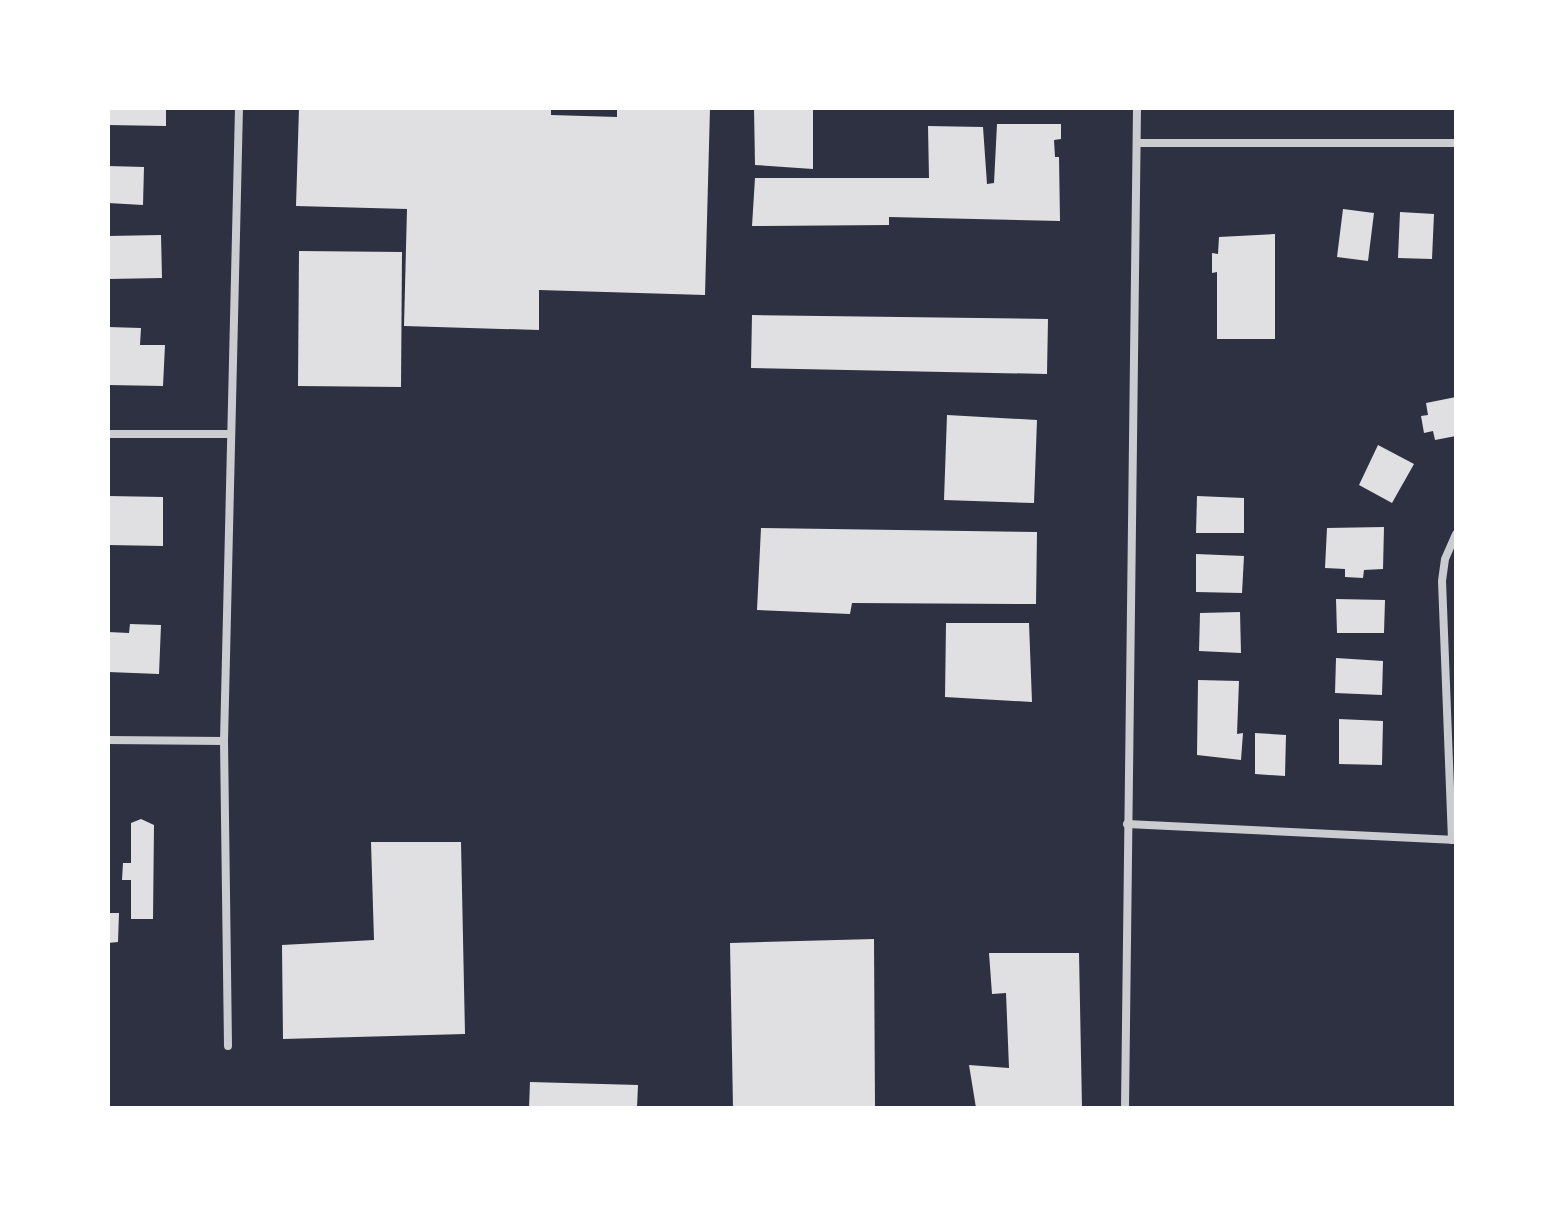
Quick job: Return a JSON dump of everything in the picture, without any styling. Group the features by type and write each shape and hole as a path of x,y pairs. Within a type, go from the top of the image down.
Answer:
{"street":[{"path":"228,1046 224,741 239,108"},
{"path":"1125,1108 1137,108"},
{"path":"1137,143 1456,143"},
{"path":"108,434 230,434"},
{"path":"1127,824 1454,840 1442,581 1445,559 1456,534"},
{"path":"108,740 224,741"}],"building":[{"path":"108,108 166,108 166,126 108,125"},
{"path":"299,108 551,108 551,115 617,117 617,108 710,108 705,295 539,290 539,330 404,326 407,209 296,206"},
{"path":"754,108 813,108 813,169 755,165"},
{"path":"997,124 1061,124 1061,139 1054,140 1055,157 1059,157 1060,221 889,217 889,225 752,226 755,178 929,178 928,126 983,127 987,184 994,183"},
{"path":"108,166 144,167 143,205 108,203"},
{"path":"1343,209 1374,213 1368,261 1337,257"},
{"path":"1400,212 1434,214 1432,259 1398,258"},
{"path":"1275,234 1275,339 1217,339 1217,272 1212,273 1212,253 1218,254 1219,237"},
{"path":"161,235 162,278 108,279 108,236"},
{"path":"299,251 402,252 401,387 298,386"},
{"path":"752,315 1048,319 1047,374 751,368"},
{"path":"108,327 141,328 140,345 165,345 163,386 108,385"},
{"path":"1456,397 1456,436 1435,440 1433,431 1424,433 1421,416 1428,415 1426,403"},
{"path":"947,415 1037,420 1034,503 944,500"},
{"path":"1378,445 1414,464 1392,503 1359,485"},
{"path":"108,496 163,497 163,546 108,545"},
{"path":"1197,496 1244,498 1244,533 1196,533"},
{"path":"1384,527 1383,569 1364,570 1363,578 1345,577 1345,569 1325,568 1327,528"},
{"path":"761,528 1037,532 1036,604 852,603 850,614 757,610"},
{"path":"1196,554 1244,556 1242,593 1196,592"},
{"path":"1336,599 1385,600 1384,633 1337,633"},
{"path":"1240,612 1241,653 1199,651 1200,613"},
{"path":"946,623 1029,623 1032,702 945,697"},
{"path":"130,624 161,625 159,674 108,672 108,632 129,633"},
{"path":"1336,658 1383,661 1382,695 1335,693"},
{"path":"1198,680 1239,681 1237,734 1243,733 1241,760 1197,755"},
{"path":"1339,719 1383,721 1382,765 1339,764"},
{"path":"1255,733 1286,735 1285,776 1255,774"},
{"path":"141,819 154,825 153,919 131,919 131,880 122,880 123,863 131,863 131,823"},
{"path":"371,842 461,842 465,1034 283,1039 282,945 374,940"},
{"path":"108,913 119,913 118,942 108,943"},
{"path":"874,939 875,1108 733,1108 730,943"},
{"path":"989,953 1079,953 1082,1108 976,1108 969,1065 1009,1068 1006,993 992,994"},
{"path":"530,1082 638,1085 637,1108 529,1108"}]}
